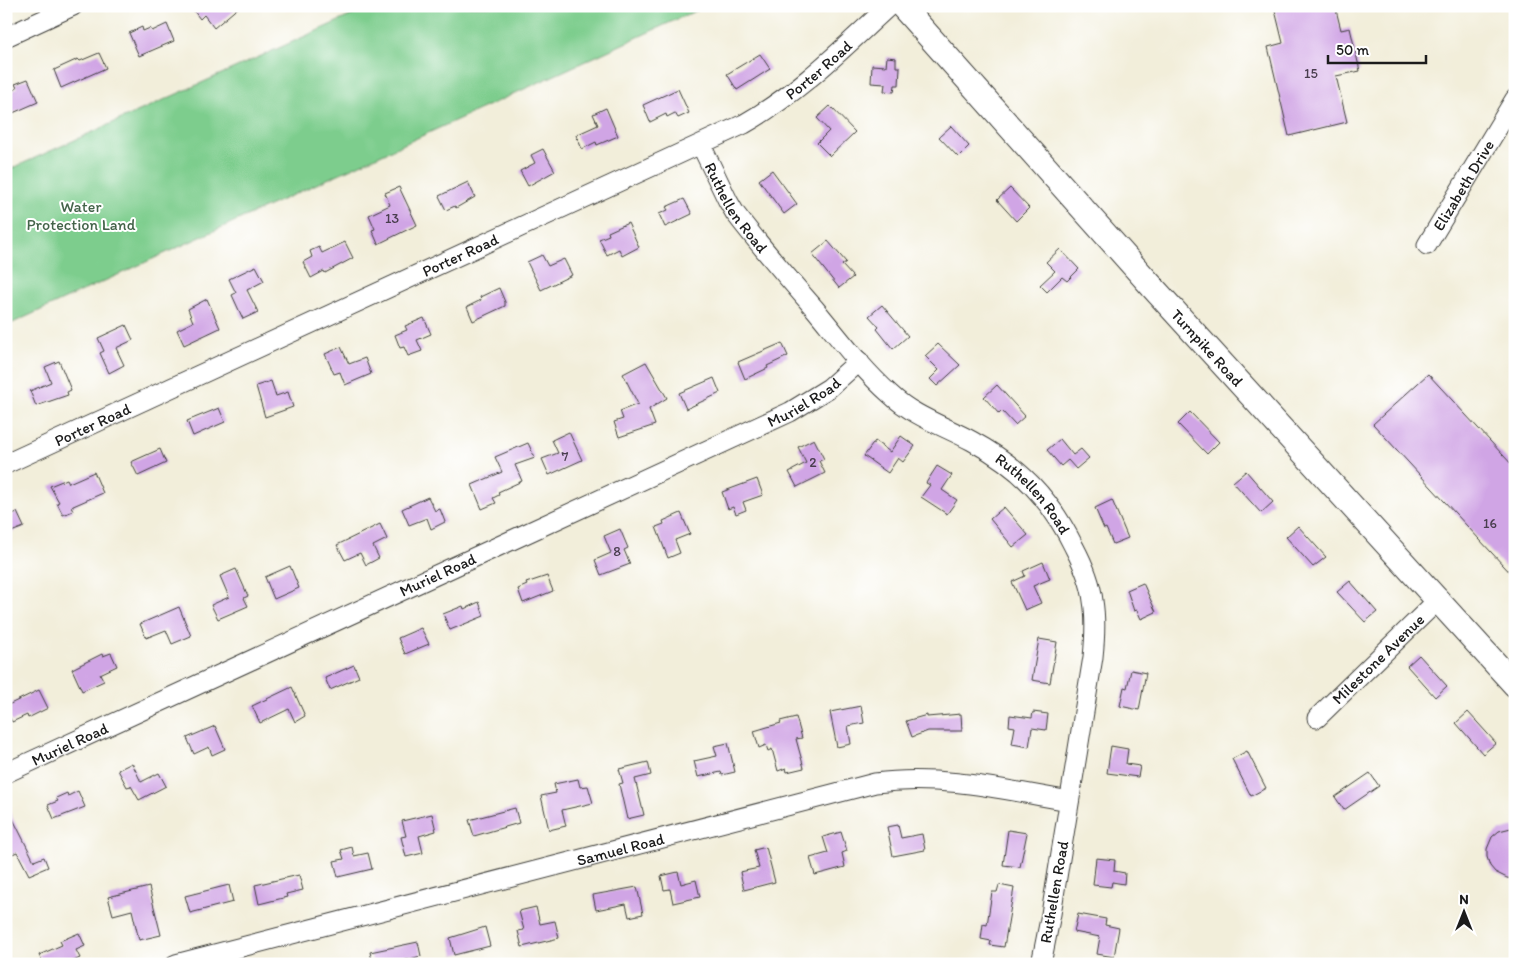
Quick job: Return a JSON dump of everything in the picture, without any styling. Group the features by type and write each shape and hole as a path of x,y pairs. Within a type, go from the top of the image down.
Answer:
{"main road":[{"name":"Turnpike Road","path":"902,6 1156,291 1515,684"}],"street":[{"path":"6,37 73,6"},
{"name":"Porter Road","path":"6,464 744,124 769,110 820,69 889,6"},
{"name":"Elizabeth Drive","path":"1427,244 1515,99"},
{"name":"Ruthellen Road","path":"701,145 728,201 736,213 859,361 891,396 917,414 991,452 1012,466 1038,490 1058,517 1077,552 1089,581 1093,599 1094,657 1041,964"},
{"name":"Muriel Road","path":"6,773 790,412 829,388 859,361"},
{"name":"Milestone Avenue","path":"1317,718 1438,600"},
{"name":"Samuel Road","path":"176,964 875,783 904,780 938,780 1069,801"}],"green space":[{"name":"Water Protection Land","path":"372,6 706,6 6,326 6,171"}],"building":[{"path":"190,6 240,6 214,28 204,15 200,19"},
{"path":"1274,6 1335,6 1341,30 1350,28 1360,71 1336,76 1347,122 1289,136 1268,47 1283,43"},
{"path":"167,24 174,41 139,56 129,33 142,27 143,31 150,28 152,31"},
{"path":"99,53 106,68 61,88 54,70 78,59 80,61"},
{"path":"760,54 770,69 737,90 727,74"},
{"path":"887,57 896,58 896,67 900,67 899,85 895,85 894,92 884,91 885,84 871,83 872,65 886,66"},
{"path":"28,79 38,102 6,116 6,96 17,88 15,84"},
{"path":"678,89 689,113 678,118 675,113 667,117 666,114 650,122 643,105"},
{"path":"830,106 855,132 830,156 817,143 829,131 817,118"},
{"path":"606,108 618,136 597,145 596,142 582,149 576,135 598,125 593,114"},
{"path":"951,126 969,146 958,157 939,137"},
{"path":"543,149 555,171 528,186 520,171 535,163 531,155"},
{"path":"772,170 797,204 784,214 759,180"},
{"path":"468,182 475,197 456,208 455,206 446,210 439,196"},
{"path":"399,187 417,225 378,244 372,230 375,229 369,215 390,205 385,193"},
{"path":"1010,188 1029,208 1016,221 997,200"},
{"path":"684,199 692,214 665,227 659,214 668,210 666,207"},
{"path":"628,223 639,247 622,256 619,249 607,255 599,239 609,235 608,232"},
{"path":"828,241 846,262 842,265 853,277 839,288 812,254"},
{"path":"345,242 353,258 325,273 324,271 311,278 303,262 312,257 310,251 319,247 322,253"},
{"path":"1060,249 1079,269 1067,281 1062,277 1047,292 1040,285 1055,271 1046,262"},
{"path":"542,255 548,266 564,259 572,275 541,290 527,262"},
{"path":"256,266 264,281 247,290 258,312 243,319 232,295 236,293 229,279"},
{"path":"499,288 505,306 473,321 467,307 481,300 480,297"},
{"path":"207,299 220,328 184,345 177,330 193,322 188,309"},
{"path":"882,305 908,336 893,349 877,329 879,327 869,316"},
{"path":"424,318 431,334 417,340 422,351 408,356 404,347 400,348 395,335 407,330 405,326"},
{"path":"126,325 133,340 116,348 124,365 109,373 100,353 104,351 98,338"},
{"path":"782,343 788,356 745,379 738,362"},
{"path":"938,344 960,365 937,386 930,379 939,370 925,356"},
{"path":"341,347 349,364 365,358 371,374 345,385 340,372 334,374 325,354"},
{"path":"59,361 71,390 67,392 68,395 36,406 30,391 51,382 45,367"},
{"path":"646,362 667,398 649,409 655,425 619,437 614,422 623,419 620,411 638,404 623,374"},
{"path":"1428,374 1515,468 1515,578 1373,424"},
{"path":"714,378 720,393 686,409 679,393"},
{"path":"271,381 276,396 288,392 293,407 265,417 256,386"},
{"path":"997,385 1025,416 1015,425 1002,411 999,414 984,397"},
{"path":"219,408 225,422 193,436 187,421"},
{"path":"1190,412 1219,442 1207,454 1178,424"},
{"path":"569,432 582,460 549,475 542,459 558,453 552,440"},
{"path":"901,436 915,446 903,462 898,458 888,473 864,456 875,441 890,452"},
{"path":"814,439 824,459 819,461 825,473 797,487 789,472 806,463 798,447"},
{"path":"1060,439 1073,455 1081,449 1089,458 1076,469 1068,460 1061,466 1047,450"},
{"path":"528,443 535,458 515,465 522,481 498,492 499,495 493,498 496,503 482,509 472,485 502,472 495,457"},
{"path":"160,449 166,463 138,476 131,462"},
{"path":"937,466 952,475 942,490 957,500 947,514 921,497 930,485 926,483"},
{"path":"1246,471 1273,502 1261,513 1233,482"},
{"path":"94,472 103,493 71,507 73,511 63,515 57,503 59,502 50,486 67,479 69,483"},
{"path":"757,479 763,495 743,502 746,510 736,514 733,507 728,509 722,492"},
{"path":"428,497 435,511 440,509 445,522 431,529 427,518 409,525 402,509"},
{"path":"1112,500 1128,538 1113,544 1095,508"},
{"path":"1004,507 1028,535 1013,547 990,519"},
{"path":"17,512 24,527 6,534 6,517"},
{"path":"681,513 690,534 675,540 680,553 668,558 656,527 664,524 663,521"},
{"path":"380,524 387,539 373,546 379,558 366,565 360,553 345,560 337,545"},
{"path":"1298,526 1326,557 1313,567 1286,537"},
{"path":"620,529 628,548 624,550 630,564 601,575 595,560 611,553 604,536"},
{"path":"1043,562 1050,579 1033,586 1041,603 1025,610 1012,582 1025,576 1023,571"},
{"path":"290,566 299,588 274,599 265,577"},
{"path":"236,569 248,596 244,598 248,606 218,619 211,605 229,597 220,576"},
{"path":"547,576 553,591 523,603 518,589 527,585 526,583"},
{"path":"1350,581 1377,612 1365,622 1337,592"},
{"path":"1143,583 1156,612 1141,619 1137,610 1134,611 1127,590"},
{"path":"479,602 484,616 450,630 443,614 463,606 464,609"},
{"path":"179,607 191,636 172,644 166,630 146,638 140,624"},
{"path":"421,628 429,644 405,654 398,638"},
{"path":"1039,639 1057,642 1050,683 1032,680"},
{"path":"111,653 117,666 100,674 104,681 82,691 72,669 102,654 103,656"},
{"path":"1419,655 1447,686 1435,697 1407,666"},
{"path":"354,665 359,677 330,690 325,678"},
{"path":"1131,670 1146,673 1139,710 1120,706 1124,687 1127,688"},
{"path":"292,687 305,716 295,722 289,709 260,723 252,706"},
{"path":"39,690 48,708 28,718 27,715 12,722 6,706"},
{"path":"861,706 864,723 848,726 851,744 837,747 830,712"},
{"path":"1033,712 1048,714 1046,730 1032,728 1029,747 1012,744 1015,727 1009,726 1010,715 1032,718"},
{"path":"1468,712 1496,743 1483,754 1456,723"},
{"path":"961,714 962,731 928,731 912,737 906,721 927,715 927,717"},
{"path":"796,717 802,738 796,739 804,768 787,772 786,768 778,771 772,749 768,751 766,745 759,748 754,731"},
{"path":"215,726 225,749 212,755 209,747 194,754 187,738"},
{"path":"728,743 735,772 722,775 721,772 698,777 694,761 717,756 714,746"},
{"path":"1111,746 1128,749 1126,764 1140,766 1138,777 1107,773"},
{"path":"1247,751 1266,788 1251,796 1232,759"},
{"path":"648,762 651,775 635,779 644,815 627,819 619,784 623,783 619,769"},
{"path":"132,763 141,782 159,773 166,786 139,800 131,786 127,787 118,770"},
{"path":"1370,773 1379,786 1344,810 1335,797"},
{"path":"578,779 580,787 588,786 593,803 562,810 566,826 549,830 541,796 556,793 554,784"},
{"path":"78,791 85,807 54,819 48,805 58,801 56,798 67,793 68,796"},
{"path":"6,805 34,861 44,857 48,867 29,875 17,852 6,857"},
{"path":"515,808 519,823 474,836 469,820"},
{"path":"432,814 436,831 419,836 423,853 406,857 401,837 406,836 402,821"},
{"path":"898,825 901,838 922,834 925,850 893,856 887,827"},
{"path":"1515,827 1515,879 1507,878 1495,872 1490,866 1487,849 1492,837 1499,831"},
{"path":"1008,830 1027,833 1020,867 1003,865"},
{"path":"841,832 847,851 842,853 845,867 815,875 810,858 828,853 823,837"},
{"path":"352,847 354,856 368,853 372,869 338,877 334,861 344,859 341,850"},
{"path":"766,847 775,882 744,890 740,872 759,868 754,850"},
{"path":"1096,858 1115,860 1114,871 1125,873 1124,884 1112,882 1111,887 1093,885"},
{"path":"678,872 681,884 696,880 700,897 673,903 670,889 664,890 661,876"},
{"path":"299,875 303,890 286,894 287,897 259,904 255,885"},
{"path":"229,885 233,902 190,913 185,896"},
{"path":"999,885 1014,888 1004,947 990,945 991,941 981,939 983,924 987,925 992,892 997,892"},
{"path":"149,887 161,935 139,940 132,910 113,915 108,897"},
{"path":"637,887 643,914 629,917 626,904 596,910 593,895"},
{"path":"536,907 540,924 555,921 559,938 522,947 518,931 524,930 519,911"},
{"path":"1078,914 1106,919 1105,925 1119,928 1114,957 1097,954 1100,937 1074,932"},
{"path":"485,927 490,946 454,955 450,938"},
{"path":"79,933 85,946 76,950 80,958 67,964 43,964 39,955 62,945 60,941"},
{"path":"418,942 421,956 390,964 373,964 370,952"}]}
